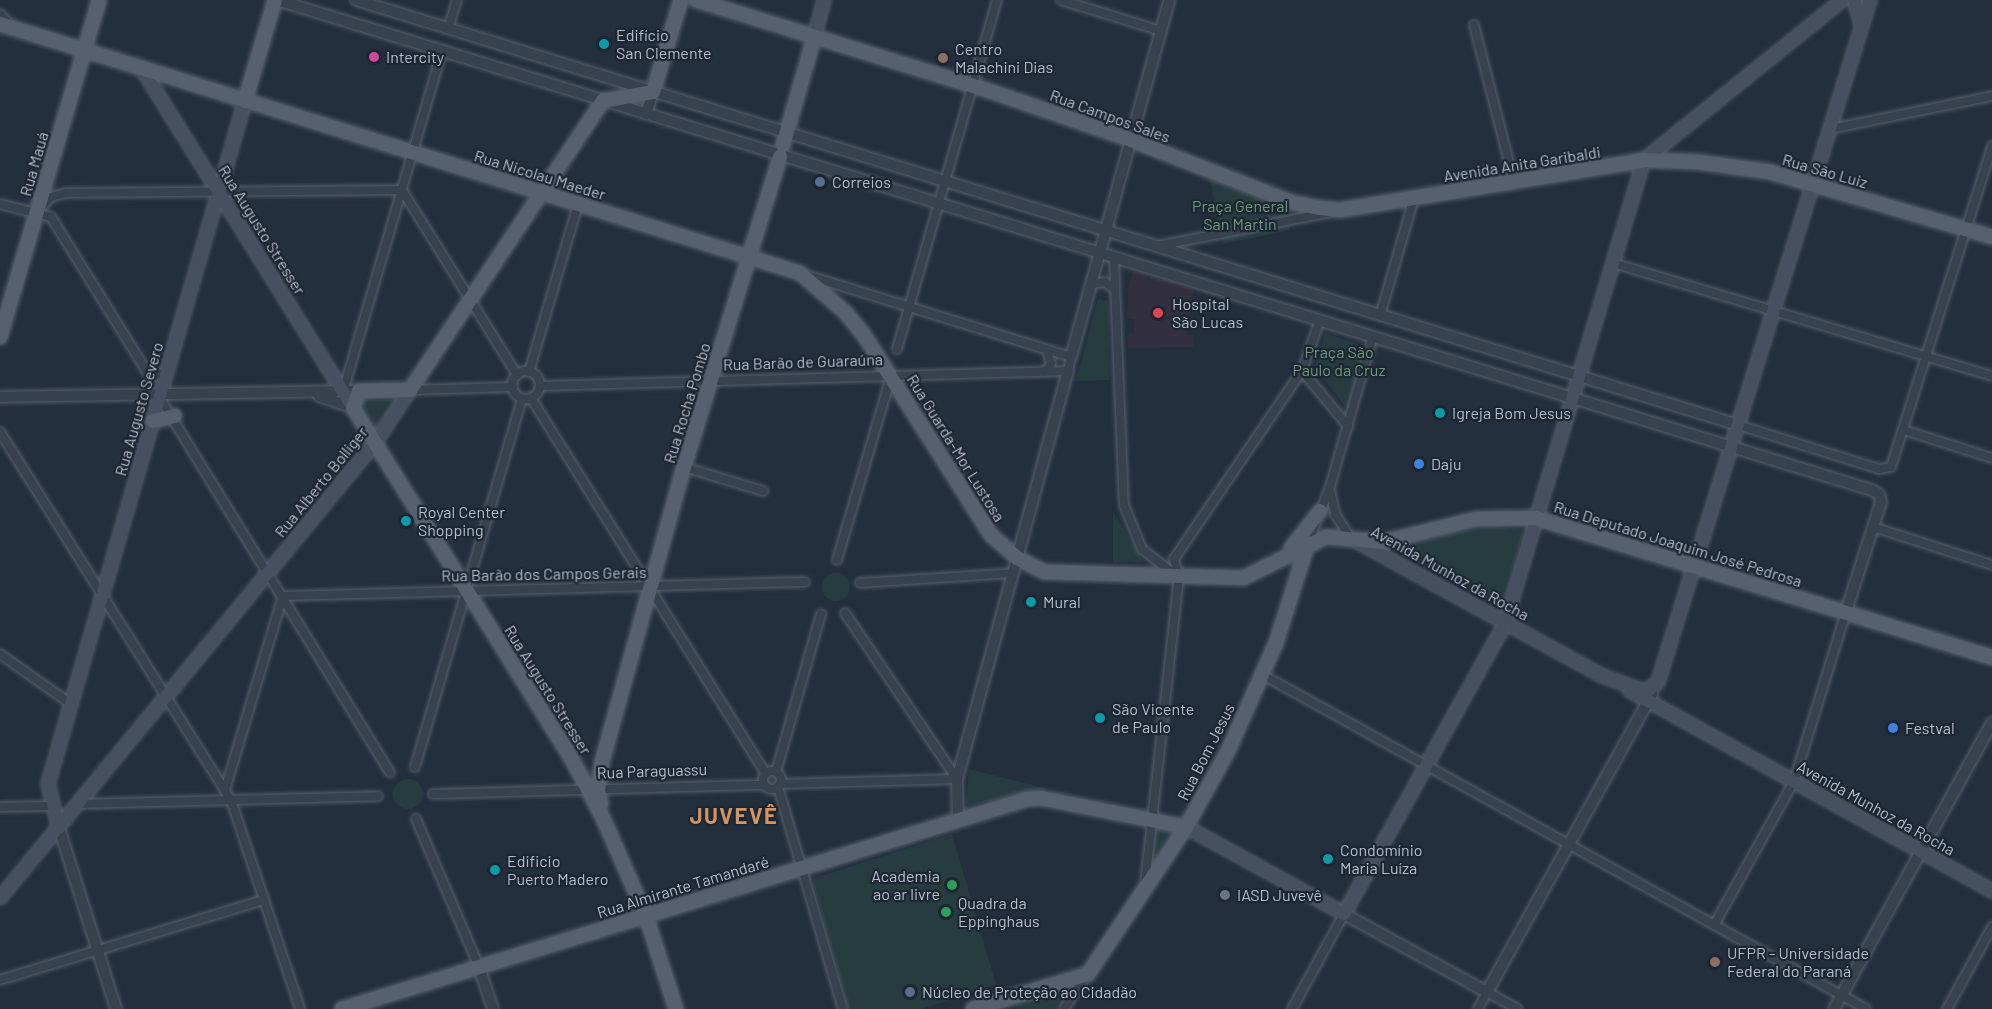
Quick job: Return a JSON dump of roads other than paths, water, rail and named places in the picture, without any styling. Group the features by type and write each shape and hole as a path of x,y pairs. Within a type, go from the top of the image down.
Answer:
{"main road":[{"name":"Rua Mauá","path":"0,337 99,0"},
{"name":"Rua Augusto Severo","path":"58,828 51,806 48,784 218,191 276,0"},
{"path":"603,101 653,92 681,0"},
{"name":"Rua Campos Sales","path":"696,0 972,86 1131,140 1291,202 1340,210"},
{"name":"Rua Rocha Pombo","path":"646,916 593,790 684,467 750,258 824,0"},
{"name":"Avenida Anita Garibaldi","path":"1340,210 1644,160 1842,0"},
{"path":"1854,0 1861,27"},
{"path":"1598,674 1645,691 1658,682 1869,0"},
{"name":"Rua Nicolau Maeder","path":"4,27 800,273"},
{"name":"Rua Augusto Stresser","path":"142,69 467,592 593,790"},
{"name":"Rua Alberto Bolliger","path":"0,898 375,443 603,101"},
{"path":"1152,821 1186,827 1344,914 1505,623 1644,160"},
{"name":"Rua São Luiz","path":"1644,160 1720,163 1812,184 1992,237"},
{"name":"Rua Guarda-Mor Lustosa","path":"800,273 846,313 891,376 984,526 1017,558"},
{"path":"396,390 398,409"},
{"path":"353,408 359,391 410,390"},
{"path":"153,422 174,416"},
{"path":"1283,556 1320,512"},
{"name":"Rua Deputado Joaquim José Pedrosa","path":"1350,537 1383,542 1476,519 1536,518 1992,657"},
{"name":"Avenida Munhoz da Rocha","path":"1179,577 1243,578 1308,543 1326,537 1350,537 1992,891"},
{"name":"Rua Bom Jesus","path":"1088,974 1186,827 1263,675 1299,578 1308,543"},
{"path":"1017,558 1037,569 1062,575 1179,577"},
{"path":"573,761 588,768 602,762"},
{"name":"Rua Almirante Tamandaré","path":"342,1009 1034,798 1152,821"},
{"path":"646,916 676,1009"},
{"path":"973,1009 1088,974"}],"street":[{"path":"276,0 646,114 945,183 1879,469 1893,464 1992,146"},
{"path":"356,0 653,92 938,205 1872,490 1880,496 1875,521 1794,781 1714,925"},
{"path":"448,29 457,0"},
{"path":"897,349 997,0"},
{"path":"1061,0 1161,31"},
{"path":"958,820 957,779 1169,0"},
{"path":"0,14 4,27"},
{"path":"1474,25 1514,182"},
{"path":"343,392 442,51"},
{"path":"646,114 653,92"},
{"path":"1830,129 1992,96"},
{"path":"36,214 51,197 66,193 402,190"},
{"path":"402,190 517,375"},
{"path":"1380,316 1414,198"},
{"path":"0,204 47,215 55,221 147,372 154,376 166,372"},
{"path":"529,372 578,204"},
{"name":"Avenida Anita Garibaldi","path":"1154,246 1340,210"},
{"path":"1114,259 1124,505 1142,549 1179,577"},
{"path":"1613,263 1992,376"},
{"name":"Rua Nicolau Maeder","path":"800,273 1071,357"},
{"path":"1092,284 1106,282 1114,289"},
{"path":"1144,890 1179,577 1174,559 1302,371 1320,320"},
{"name":"Rua Bom Jesus","path":"1308,543 1330,487 1373,336"},
{"path":"1045,372 1051,364 1047,350"},
{"name":"Rua Barão de Guaraúna","path":"540,386 1068,371"},
{"path":"1302,371 1348,426"},
{"path":"415,767 526,398 540,386 536,376 529,372 517,375"},
{"path":"513,387 517,375"},
{"path":"837,560 891,376"},
{"path":"410,390 513,387 526,398 650,588 765,774 764,785"},
{"path":"0,397 159,397 359,391"},
{"path":"292,393 326,397 353,408"},
{"path":"159,397 174,416 390,773"},
{"path":"1904,430 1992,458"},
{"path":"0,432 102,598 231,800 300,1009"},
{"path":"684,467 763,490"},
{"name":"Rua Bom Jesus","path":"1330,487 1335,514 1350,537"},
{"path":"1875,521 1992,565"},
{"path":"860,583 1013,573"},
{"name":"Rua Barão dos Campos Gerais","path":"283,596 650,588 805,582"},
{"path":"225,790 283,596"},
{"path":"845,613 957,779"},
{"path":"821,614 776,772 843,1009"},
{"path":"0,654 71,704"},
{"path":"1263,675 1866,1009"},
{"path":"1478,1009 1658,682"},
{"path":"1834,1009 1992,723"},
{"path":"765,774 776,772"},
{"path":"779,786 957,779"},
{"name":"Rua Paraguassu","path":"433,794 764,785 771,789 779,786"},
{"path":"78,804 378,796"},
{"path":"0,807 51,806"},
{"path":"416,819 479,967 493,1009"},
{"path":"58,828 116,1009"},
{"path":"0,980 264,900"},
{"path":"1292,1009 1344,914 1518,1009"},
{"path":"1947,1009 1992,927"},
{"name":"Rua Bom Jesus","path":"1064,1009 1088,974"}],"place":[{"name":"Edifício San Clemente","path":"604,44"},
{"name":"Intercity","path":"374,57"},
{"name":"Centro Malachini Dias","path":"943,58"},
{"name":"Correios","path":"820,182"},
{"name":"Hospital São Lucas","path":"1158,313"},
{"name":"Igreja Bom Jesus","path":"1440,413"},
{"name":"Daju","path":"1419,464"},
{"name":"Royal Center Shopping","path":"406,521"},
{"name":"Mural","path":"1031,602"},
{"name":"São Vicente de Paulo","path":"1100,718"},
{"name":"Festval","path":"1893,728"},
{"name":"Condomínio Maria Luíza","path":"1328,859"},
{"name":"Edificio Puerto Madero","path":"495,870"},
{"name":"Academia ao ar livre","path":"952,885"},
{"name":"IASD Juvevê","path":"1225,895"},
{"name":"Quadra da Eppinghaus","path":"946,912"},
{"name":"UFPR - Universidade Federal do Paraná","path":"1715,962"},
{"name":"Núcleo de Proteção ao Cidadão","path":"910,992"}],"district":[{"name":"JUVEVÊ","path":"734,816"}],"park label":[{"name":"Praça General San Martin","path":"1240,215"},
{"name":"Praça São Paulo da Cruz","path":"1339,361"}]}
